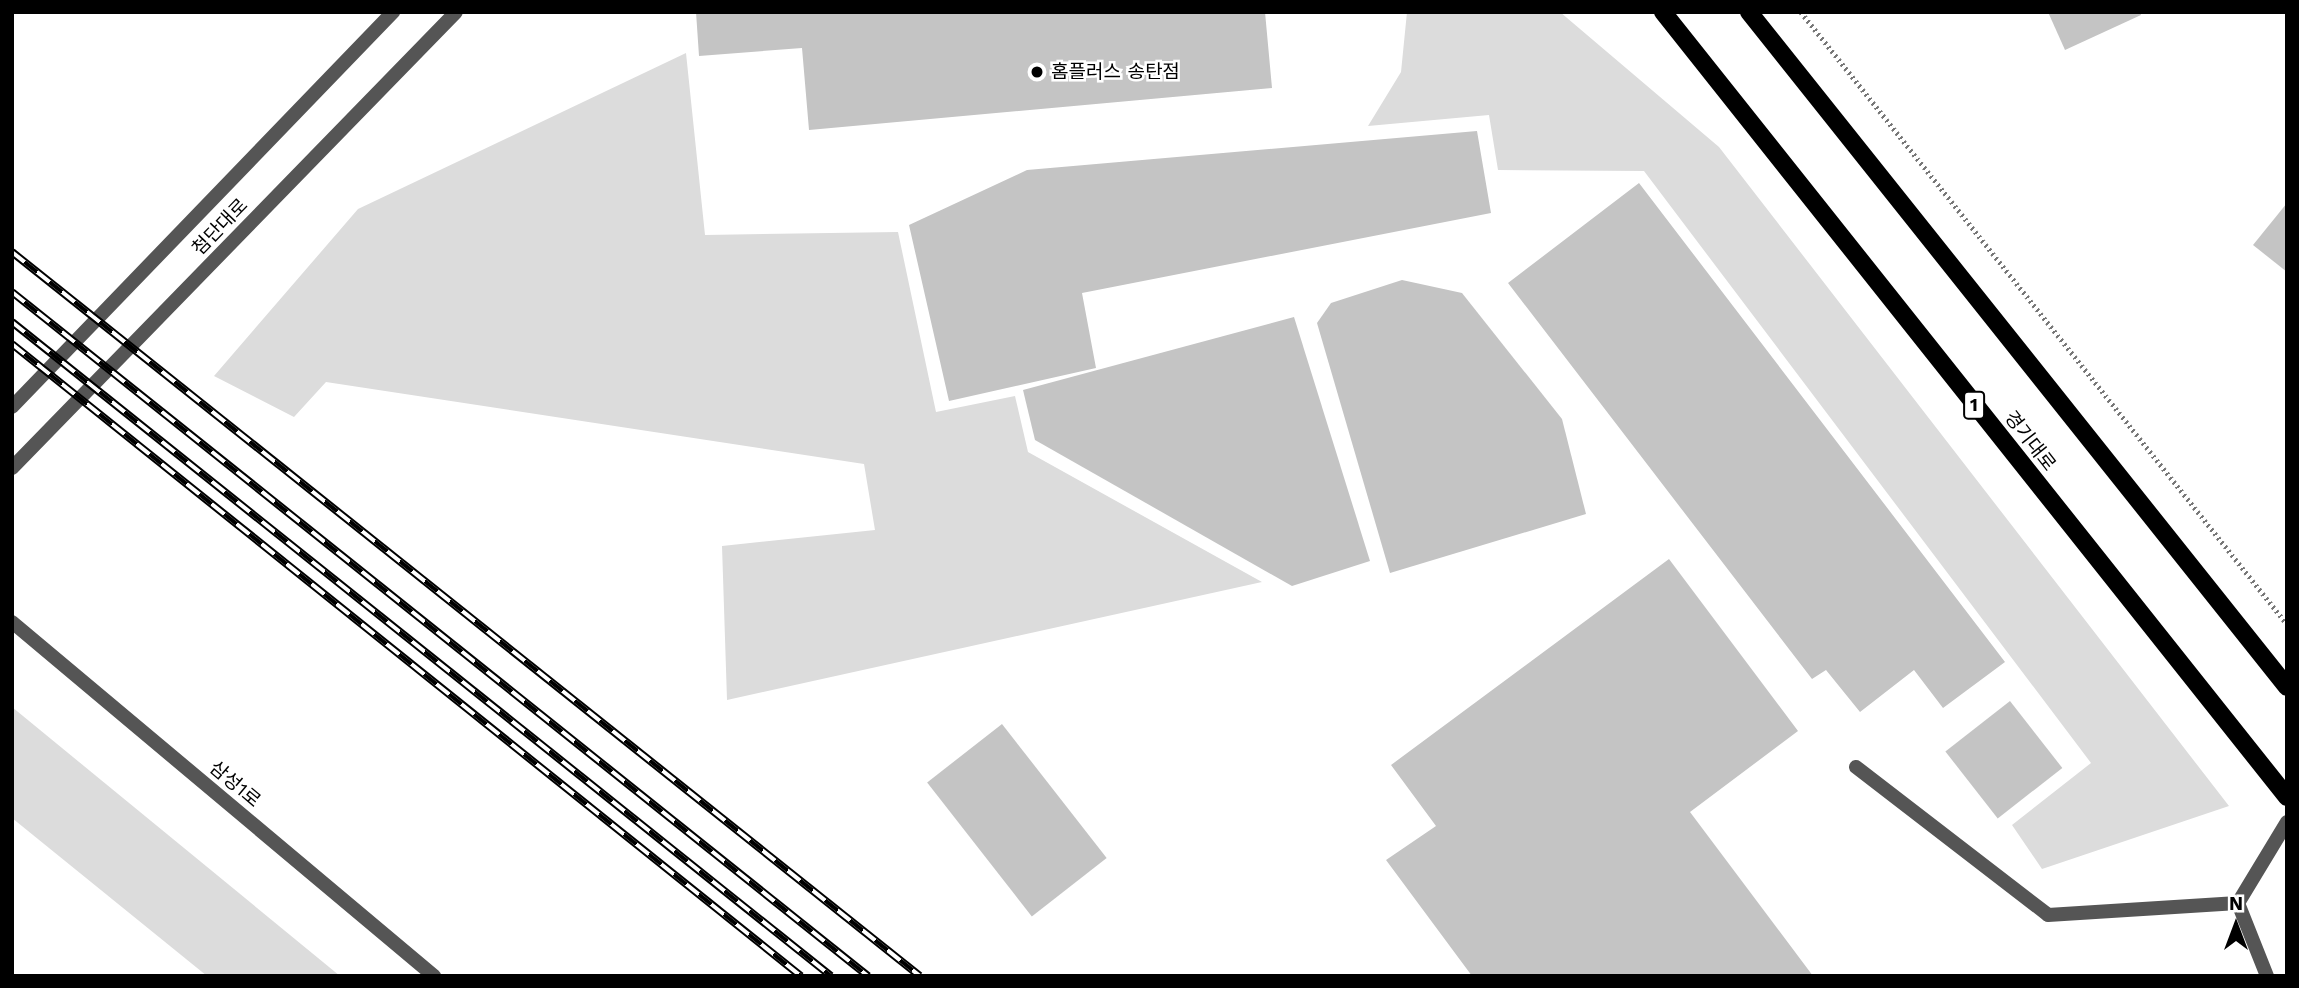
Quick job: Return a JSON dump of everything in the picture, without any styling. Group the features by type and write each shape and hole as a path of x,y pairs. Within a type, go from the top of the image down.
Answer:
{"main road":[{"name":"경기대로","path":"1662,12 2287,797"},
{"path":"1749,12 2287,687"}],"street":[{"name":"첨단대로","path":"12,407 393,12"},
{"name":"첨단대로","path":"12,468 456,12"},
{"name":"삼성1로","path":"12,622 434,976"},
{"path":"1856,767 2048,915 2238,903"},
{"path":"2238,903 2287,822"},
{"path":"2238,903 2267,976"}],"path":[{"path":"1801,12 2287,624"}],"shaded area":[{"path":"1407,12 1560,12 1719,147 2229,806 2042,869 2012,825 2091,763 1644,171 1498,170 1489,115 1368,126 1401,72"},
{"path":"686,53 705,235 898,232 936,412 1015,396 1028,452 1262,582 727,700 722,546 875,530 864,464 326,382 294,417 214,376 358,209"},
{"path":"12,707 340,976 207,976 12,818"}],"building":[{"name":"홈플러스 송탄점","path":"696,12 1265,12 1272,88 809,130 802,48 699,56"},
{"path":"2048,12 2140,12 2141,15 2065,50"},
{"path":"1477,131 1491,213 1082,293 1096,368 949,401 909,225 1027,170"},
{"path":"1639,183 2005,662 1943,708 1914,670 1860,712 1826,670 1812,679 1508,283"},
{"path":"2287,203 2287,272 2253,245"},
{"path":"1402,280 1462,293 1562,419 1586,514 1390,573 1317,323 1331,303"},
{"path":"1294,317 1370,561 1292,586 1035,440 1023,390"},
{"path":"1669,559 1798,731 1690,812 1813,976 1472,976 1386,860 1436,826 1391,765"},
{"path":"2010,701 2062,768 1998,818 1945,751"},
{"path":"1002,724 1107,858 1032,916 927,782"}],"railway":[{"path":"12,252 920,976"},
{"path":"12,292 868,976"},
{"path":"12,322 831,976"},
{"path":"12,344 801,976"}],"place":[{"name":"홈플러스 송탄점","path":"1037,72"}]}
